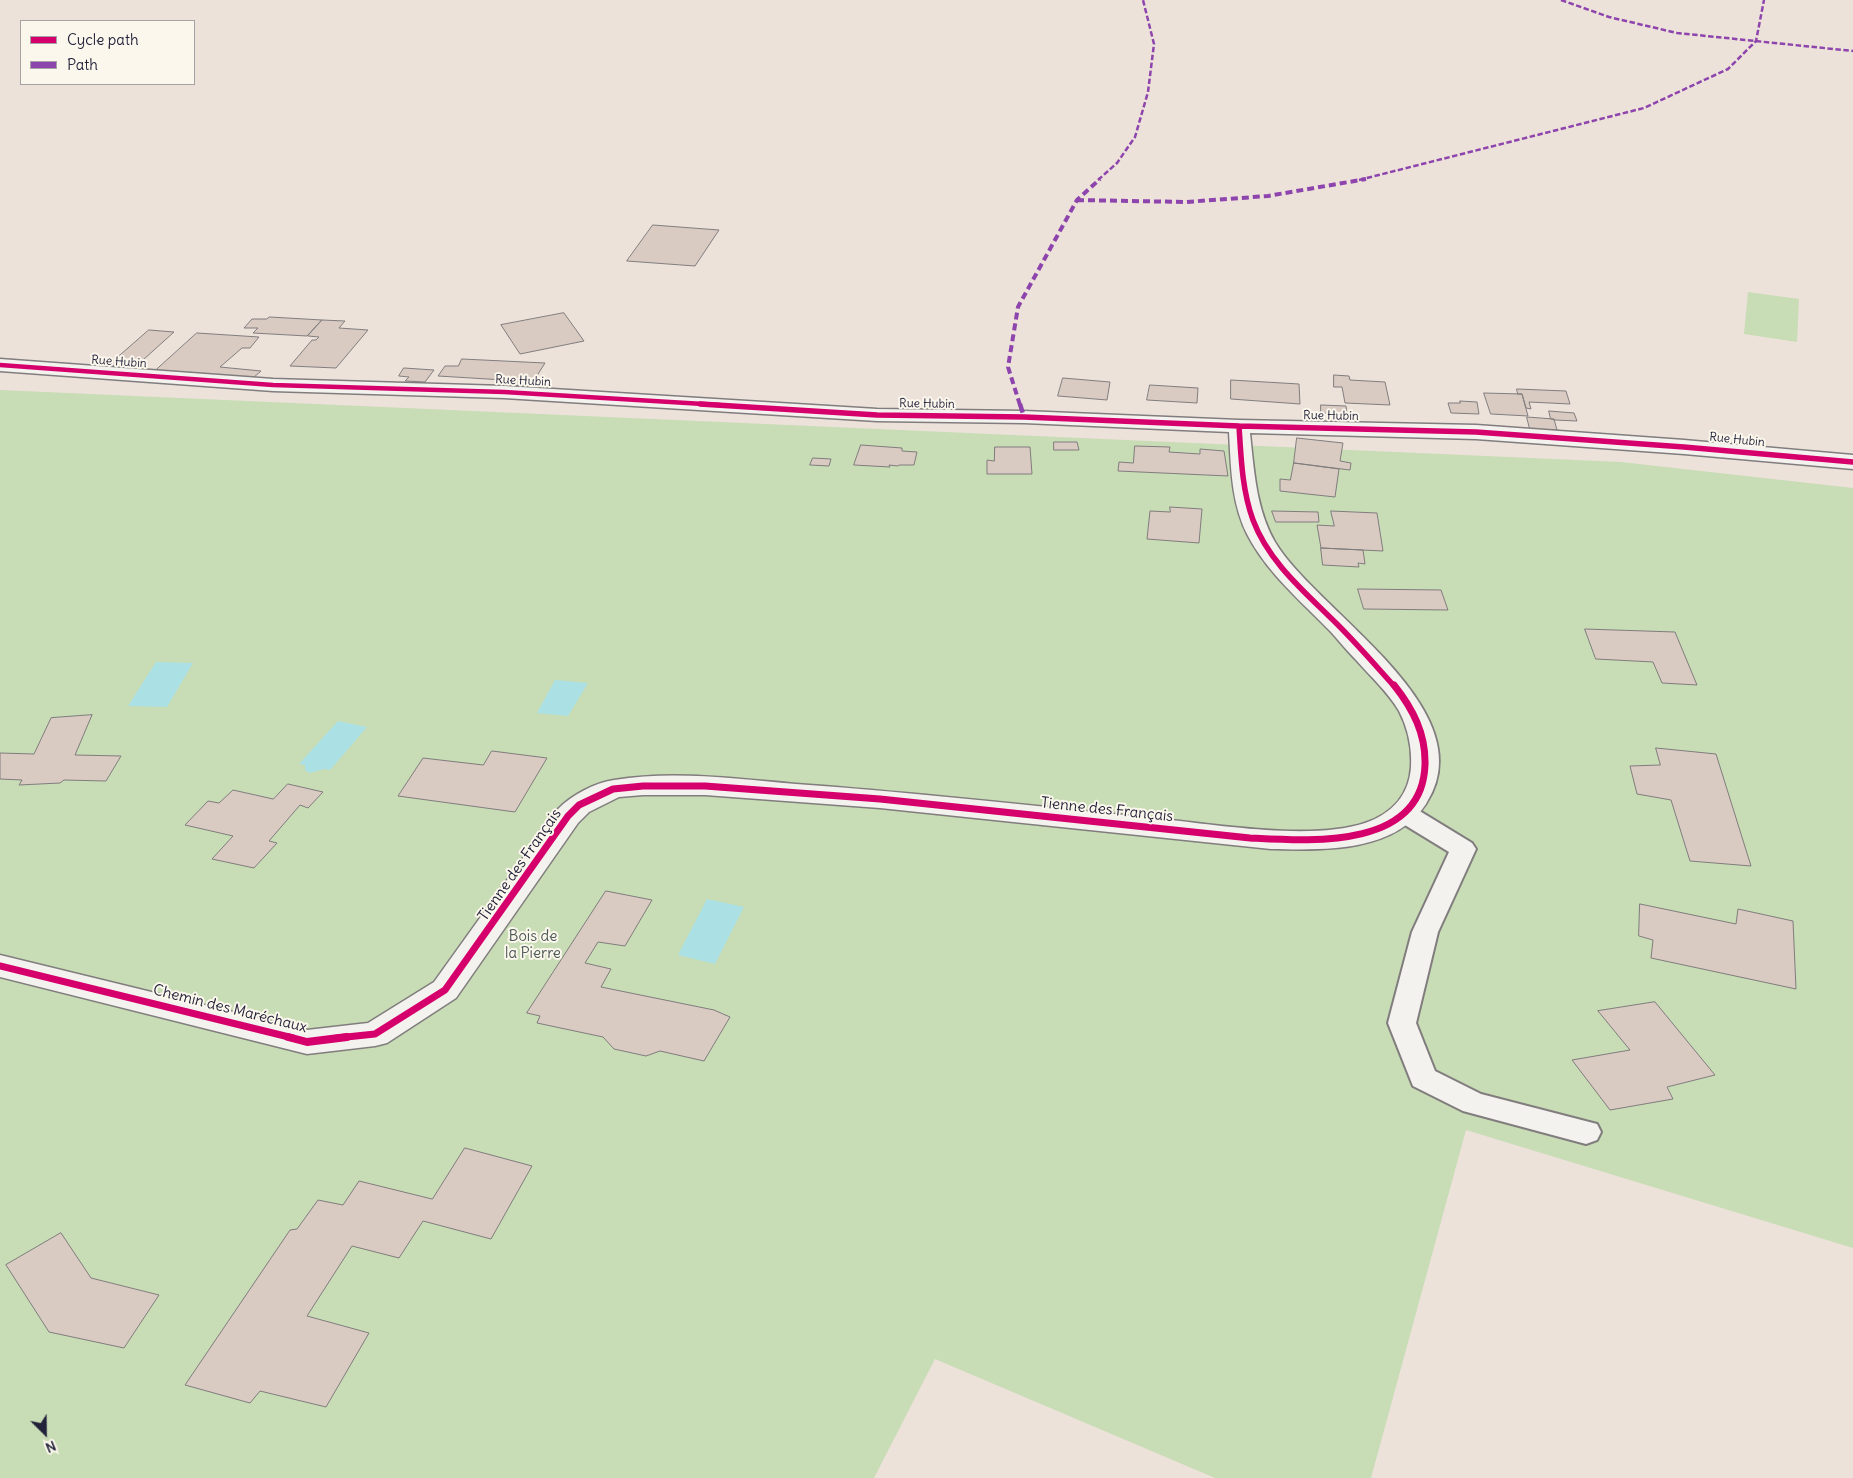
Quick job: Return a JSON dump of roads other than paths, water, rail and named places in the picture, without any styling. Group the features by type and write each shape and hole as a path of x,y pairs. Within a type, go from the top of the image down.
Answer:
{"street":[{"name":"Rue Hubin","path":"0,365 282,386 504,392 877,415 1024,417 1239,426 1476,432 1684,447 1853,462"},
{"name":"Tienne des Français","path":"445,990 568,816 579,805 613,789 643,786 705,786 889,800 1250,838 1306,841 1364,834 1384,827 1404,813 1416,800 1423,784 1424,744 1416,719 1389,679 1287,573 1257,530 1249,509 1244,482 1239,426"},
{"name":"Chemin des Maréchaux","path":"0,966 307,1042 375,1034 445,990"}],"lane":[{"path":"1404,813 1463,849 1425,932 1402,1023 1423,1078 1473,1103 1586,1132"}],"water":[{"path":"156,662 193,663 167,707 128,706"},
{"path":"555,680 588,683 568,716 537,713"},
{"path":"338,721 367,727 330,770 324,769 310,773 305,770 305,765 299,764"},
{"path":"707,899 744,907 715,964 678,955"}],"park label":[{"name":"Bois de la Pierre","path":"533,946"}]}
